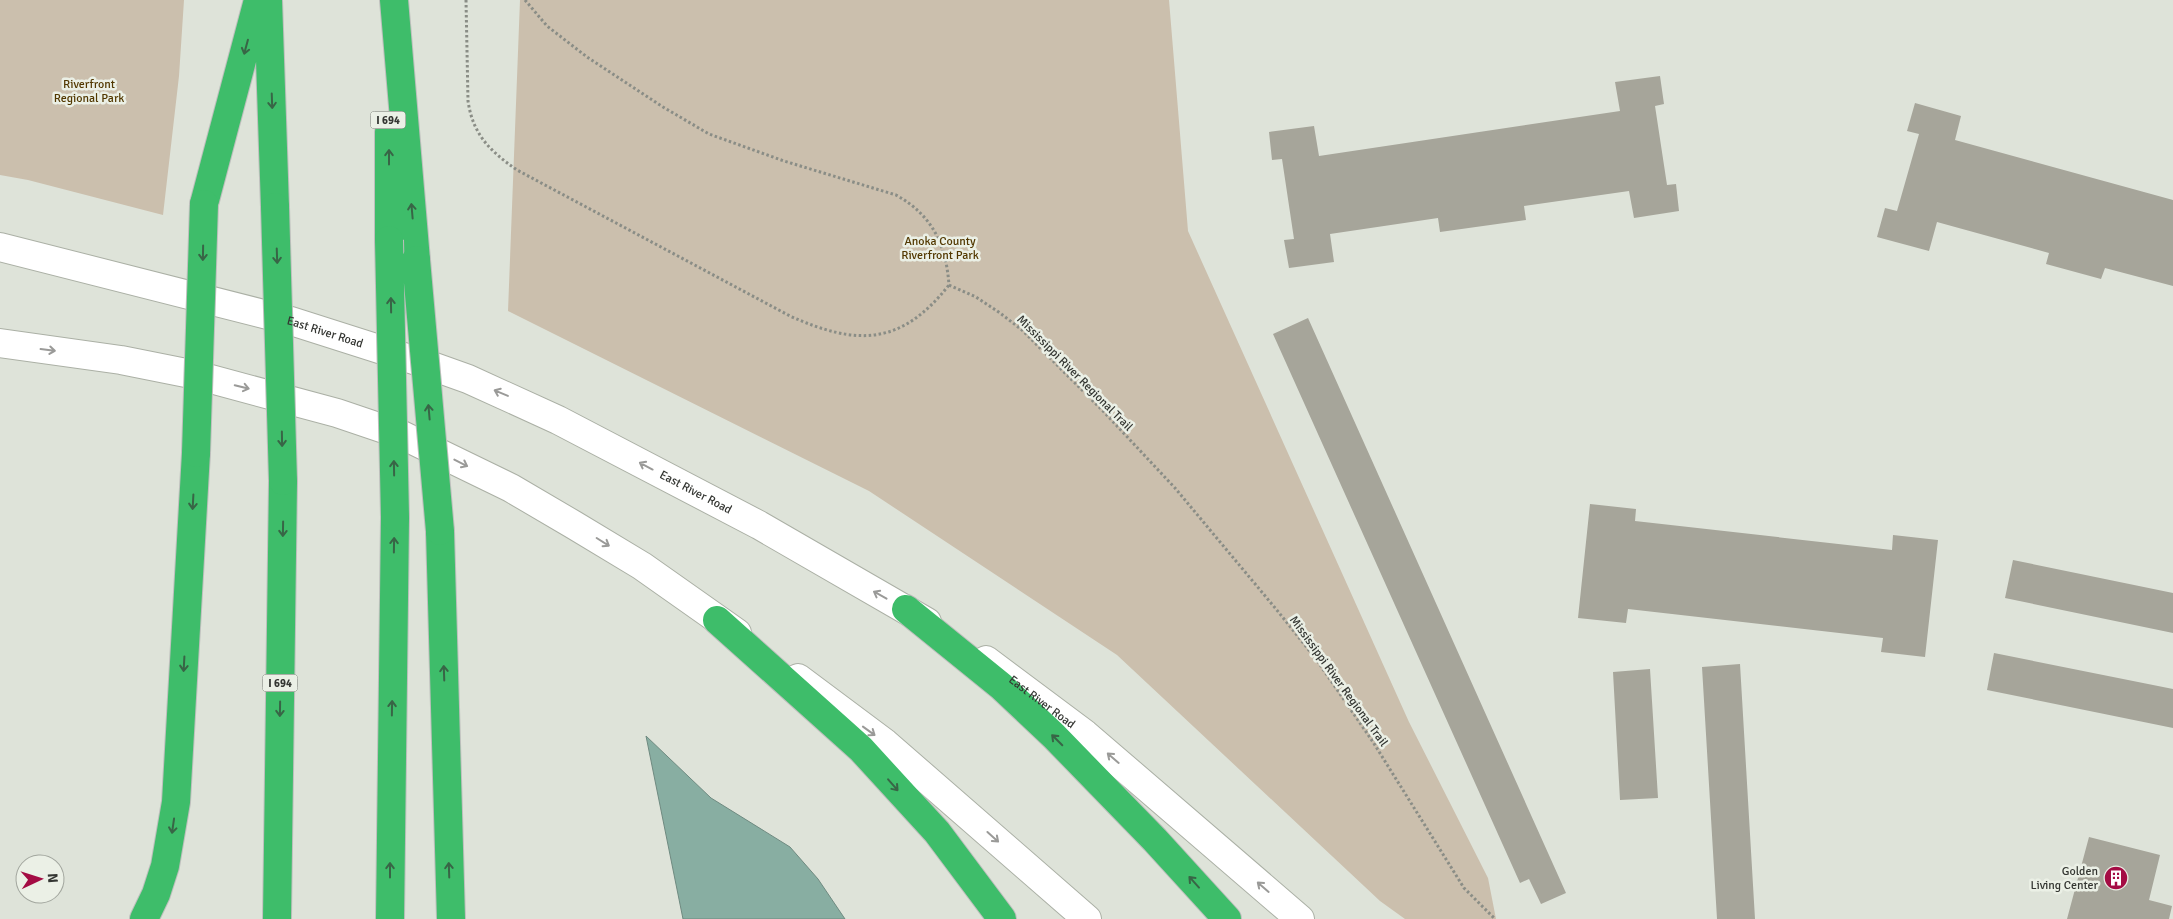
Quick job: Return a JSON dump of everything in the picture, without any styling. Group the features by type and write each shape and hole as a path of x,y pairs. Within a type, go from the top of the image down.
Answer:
{"highway":[{"path":"144,919 156,894 165,866 176,802 196,453 204,204 258,0"},
{"name":"I 694","path":"268,0 283,481 277,919"},
{"name":"I 694","path":"388,0 389,250 395,517 390,919"},
{"path":"394,0 440,531 451,919"},
{"path":"906,609 1001,686 1054,736 1155,840 1227,919"},
{"path":"717,620 862,749 937,832 1002,919"}],"main road":[{"name":"East River Road","path":"0,248 291,321 426,364 509,396 609,446 759,525 906,609 980,656 1085,734 1300,919"},
{"path":"0,343 121,360 196,375 329,410 402,435 441,452 511,488 642,566 885,743 1087,919"}],"path":[{"path":"466,0 470,117 476,131 484,142 517,170 790,316 835,333 870,337 882,335 900,327 937,299 949,285 947,265 939,241 930,222 912,204 896,195 784,162 709,134 662,107 587,57 547,26 525,0"},
{"name":"Mississippi River Regional Trail","path":"949,285 976,297 1022,330 1103,411 1175,488 1316,659 1374,742 1464,888 1495,919"}],"green space":[{"name":"Riverfront Regional Park","path":"0,0 184,0 179,76 163,215 28,180 0,175"},
{"name":"Anoka County Riverfront Park","path":"520,0 1169,0 1188,231 1409,722 1488,878 1496,919 1405,919 1380,901 1117,655 869,491 508,311"}],"water":[{"path":"646,736 711,798 790,847 818,879 845,919 683,919"}],"building":[{"path":"1660,76 1664,104 1655,106 1667,185 1676,184 1679,211 1634,218 1629,191 1524,206 1526,220 1440,232 1438,218 1330,234 1334,262 1289,268 1284,240 1294,239 1282,159 1272,160 1269,132 1314,126 1319,156 1620,111 1615,82"},
{"path":"1915,103 1961,116 1955,140 2173,200 2173,286 2105,268 2101,279 2046,264 2049,253 1937,222 1929,251 1877,237 1885,208 1897,211 1919,134 1907,131"},
{"path":"1308,318 1566,893 1541,904 1529,879 1520,883 1273,334"},
{"path":"1590,504 1636,509 1635,521 1892,550 1893,535 1938,540 1925,657 1881,652 1883,638 1628,609 1626,623 1578,618"},
{"path":"2013,560 2173,593 2173,633 2005,598"},
{"path":"1994,653 2173,689 2173,728 1987,690"},
{"path":"1740,664 1755,919 1717,919 1702,667"},
{"path":"1650,669 1658,798 1620,800 1613,672"},
{"name":"Golden Living Center","path":"2089,837 2160,855 2149,900 2172,906 2169,919 2067,919"}],"place":[{"name":"Golden Living Center","path":"2116,878"}]}
